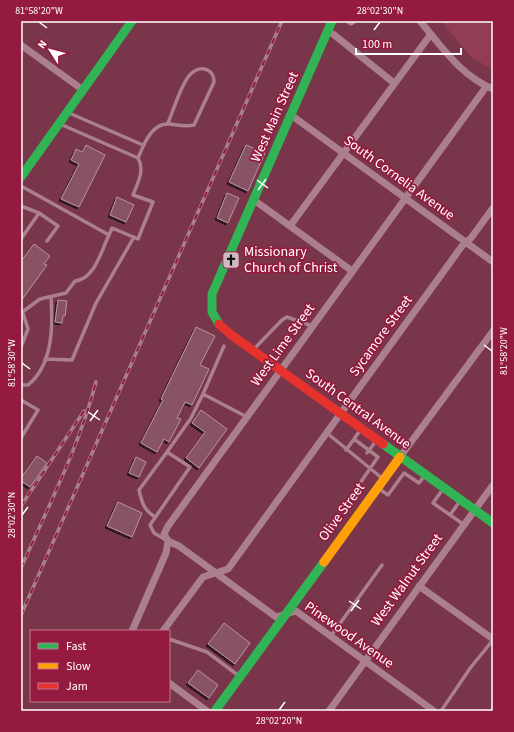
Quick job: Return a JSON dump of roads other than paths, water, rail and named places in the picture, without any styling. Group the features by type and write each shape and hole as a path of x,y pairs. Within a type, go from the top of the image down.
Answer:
{"main road":[{"path":"21,177 132,21"},
{"name":"West Main Street","path":"212,312 212,294 332,21"},
{"name":"South Central Avenue","path":"212,312 219,325 340,414 493,523"},
{"name":"Olive Street","path":"215,711 400,457"}],"street":[{"path":"420,21 459,67 475,81 490,88"},
{"path":"328,32 333,34 394,83"},
{"path":"290,226 342,153 431,34"},
{"path":"21,45 83,90"},
{"name":"West Lime Street","path":"132,630 166,552 167,540 164,534 168,526 352,271 490,88"},
{"name":"South Cornelia Avenue","path":"291,115 493,262"},
{"path":"254,200 352,271"},
{"name":"Sycamore Street","path":"164,630 203,577 228,569 466,242 493,208"},
{"name":"Olive Street","path":"400,457 493,331"},
{"name":"West Walnut Street","path":"329,711 463,524 493,485"},
{"name":"Pinewood Avenue","path":"167,540 179,546 276,616 296,612 434,711"},
{"path":"419,586 493,640"},
{"path":"170,684 207,711"}],"lane":[{"path":"347,21 351,24 356,21"},
{"path":"138,158 143,146 153,130 159,125 168,123 187,127 194,125 214,82 214,76 211,71 204,68 196,69 188,76 168,123"},
{"path":"67,112 143,146"},
{"path":"21,347 28,330 22,313 40,299 66,293 75,281 83,280 90,274 112,228 138,239 154,202 133,195 142,171 142,164 138,158 60,123"},
{"path":"21,186 109,235"},
{"path":"21,206 39,213 58,226 47,241"},
{"path":"21,239 39,213"},
{"path":"45,359 72,360 96,303 134,237"},
{"path":"21,385 28,385 42,370 48,351 52,314 51,297"},
{"path":"253,350 282,320 287,317 312,326"},
{"path":"155,517 147,512 143,506 139,490 192,418 224,346"},
{"path":"203,394 247,417"},
{"path":"21,400 38,410 21,438"},
{"path":"346,450 361,429"},
{"path":"327,433 346,450 362,460 383,480"},
{"path":"354,439 368,452 378,457 358,486"},
{"path":"368,452 377,440"},
{"path":"167,452 190,468 150,525 154,533 167,540"},
{"path":"377,488 388,495 404,473 419,483 425,475"},
{"path":"444,488 433,503 463,524"},
{"path":"450,515 461,500"},
{"path":"331,636 382,565"},
{"path":"170,639 207,652 240,677"},
{"path":"441,711 471,667 493,640"}],"railway":[{"path":"21,615 282,21"},
{"path":"21,568 72,453 96,382"},
{"path":"21,506 84,411"}],"place":[{"name":"Missionary Church of Christ","path":"231,260"}]}
